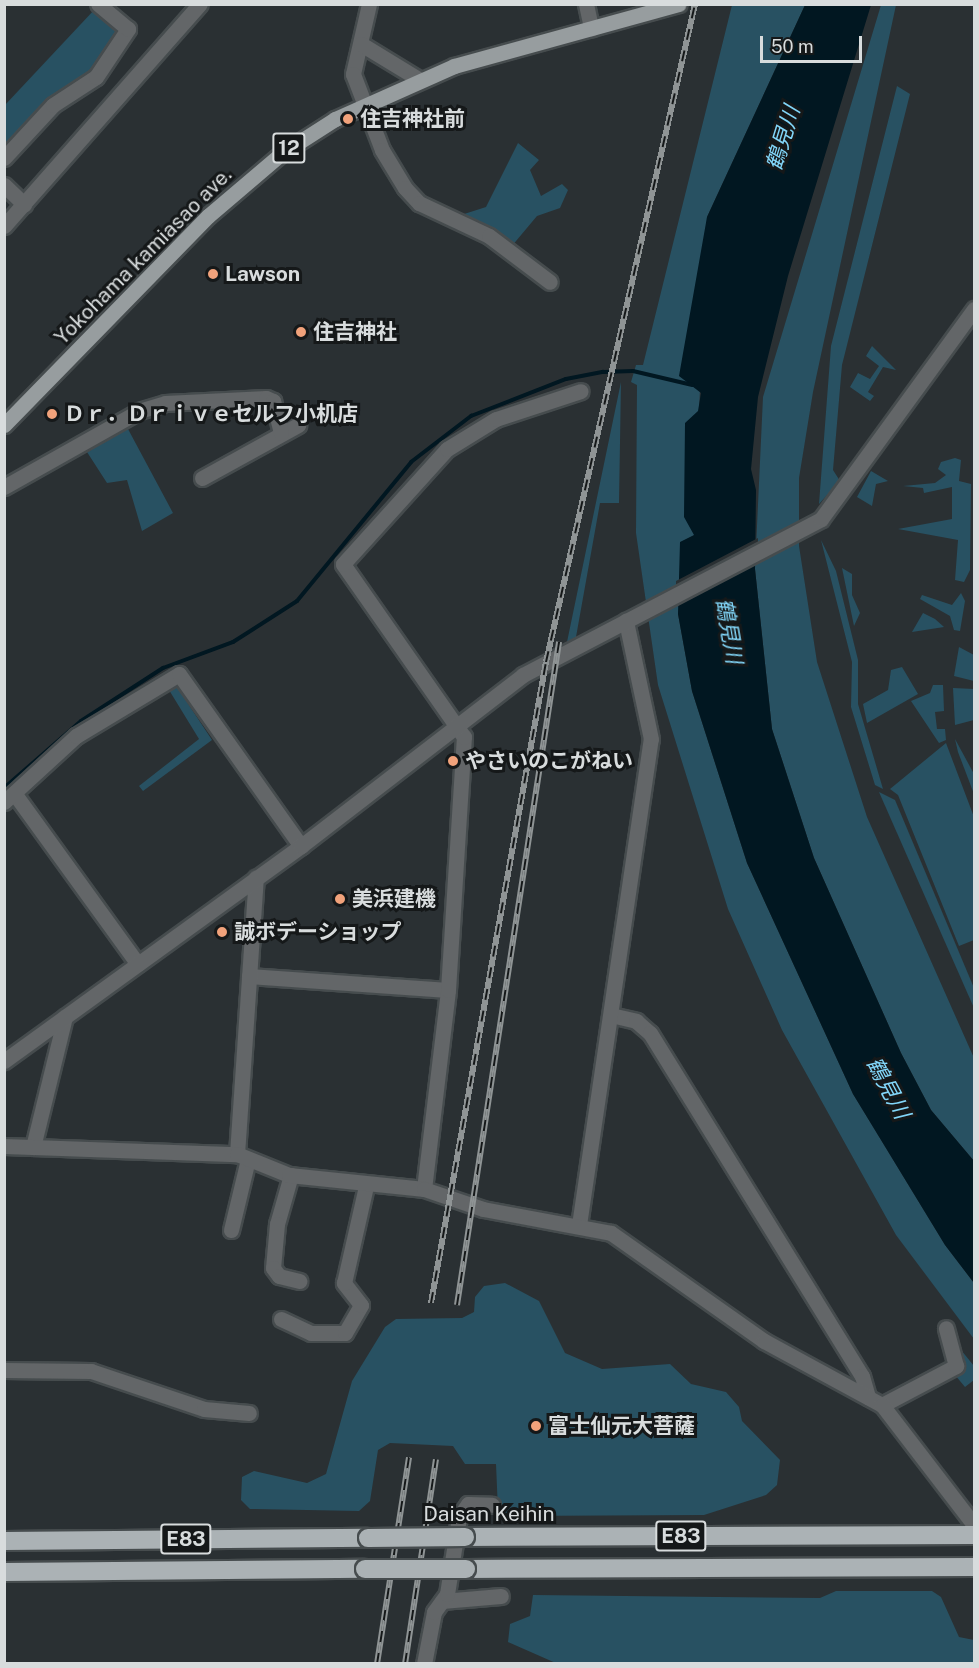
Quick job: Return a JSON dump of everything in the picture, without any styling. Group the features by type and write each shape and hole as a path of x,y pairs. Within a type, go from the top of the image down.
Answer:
{"highway":[{"name":"Daisan Keihin","path":"4,1541 975,1536"},
{"name":"E83","path":"4,1572 975,1567"}],"main road":[{"name":"Yokohama kamiasao ave.","path":"4,425 208,216 282,153 364,104 420,80 679,4"}],"street":[{"path":"4,158 54,105 96,76 128,28 99,4"},
{"path":"4,226 200,4"},
{"path":"369,4 354,74 382,150 419,203 489,236 550,282"},
{"path":"586,4 591,28"},
{"path":"361,44 420,80"},
{"path":"4,185 24,204"},
{"path":"4,1061 301,846 523,675 812,524 830,510 975,309"},
{"path":"424,1189 448,990 465,765 459,726 343,564 447,449 496,418 581,391"},
{"path":"4,487 139,411 165,403 266,398 273,401 281,433"},
{"path":"202,478 298,425"},
{"path":"579,1225 651,739 632,618"},
{"path":"138,964 9,798 76,736 179,674 301,846"},
{"path":"231,1230 242,1157 249,976 256,878"},
{"path":"249,976 448,990"},
{"path":"611,1015 636,1021 650,1033 862,1376 875,1401 975,1526"},
{"path":"33,1147 65,1017"},
{"path":"4,1146 242,1157 291,1175 366,1186 424,1189 483,1209 579,1225 620,1239 764,1341 875,1401"},
{"path":"291,1175 277,1224 273,1268 279,1276 300,1281"},
{"path":"281,1319 311,1333 345,1333 361,1305 344,1283 366,1186"},
{"path":"875,1401 956,1366 946,1328"},
{"path":"4,1370 91,1371 204,1409 249,1413"},
{"path":"424,1664 434,1612 442,1601 459,1517 468,1504 492,1505"},
{"path":"442,1601 501,1596"}],"shaded area":[{"path":"732,5 805,5 707,217 694,535 678,614 692,691 747,863 853,1094 945,1245 974,1283 974,1339 896,1235 782,1030 728,909 658,685 636,533 637,385 631,382 636,365 643,365"},
{"path":"881,5 896,5 813,392 799,478 799,546 817,662 867,817 974,1058 974,1161 931,1110 901,1053 814,858 772,729 755,569 763,397"},
{"path":"95,9 120,29 91,72 5,150 5,105"},
{"path":"897,86 910,94 842,365 833,470 840,481 819,504 831,346"},
{"path":"518,143 539,160 530,170 541,196 562,184 568,190 560,208 537,216 511,247 461,215 486,207"},
{"path":"872,346 896,370 883,367 868,392 874,396 870,401 850,387 858,373 870,379 879,366 866,356"},
{"path":"621,382 619,503 600,503 576,637 567,642"},
{"path":"128,429 173,513 142,531 127,480 107,483 87,452"},
{"path":"955,458 961,460 959,481 971,484 970,570 964,582 955,580 958,540 898,529 952,519 952,487 924,493 923,488 903,486 935,483 946,475 938,469 941,462"},
{"path":"871,471 888,481 876,484 872,506 857,497"},
{"path":"821,540 836,571 858,660 858,704 883,789 875,785 851,707 852,662"},
{"path":"842,568 852,574 852,595 860,613 854,626"},
{"path":"961,593 965,601 960,631 954,630 950,616 920,599 922,595 952,605"},
{"path":"923,613 935,619 944,627 912,632"},
{"path":"959,647 974,655 974,681 954,676"},
{"path":"902,667 918,694 867,723 863,704 888,690 891,670"},
{"path":"933,685 943,685 944,711 935,712 937,729 945,729 946,740 939,743 911,701 930,693"},
{"path":"177,687 212,740 143,791 139,786 199,739 169,690"},
{"path":"953,688 974,689 974,720 955,725"},
{"path":"955,739 974,774 974,794 958,752"},
{"path":"946,743 974,817 974,940 959,946 898,795 890,789"},
{"path":"879,792 895,800 974,988 974,1008"},
{"path":"505,1283 539,1301 565,1353 602,1369 670,1364 691,1384 726,1392 739,1407 742,1421 780,1460 777,1485 766,1495 704,1515 505,1516 498,1511 496,1464 465,1464 453,1446 390,1443 378,1450 370,1501 359,1511 250,1509 241,1500 242,1477 254,1471 307,1483 326,1474 352,1381 385,1327 396,1319 462,1318 474,1312 475,1297 484,1286"},
{"path":"953,1340 974,1366 974,1380 965,1387 955,1375 960,1357"},
{"path":"836,1591 932,1591 941,1597 959,1637 974,1640 974,1663 558,1664 508,1642 510,1624 530,1616 533,1595 820,1598"}],"water":[{"name":"鶴見川","path":"805,5 871,5 788,276 758,397 751,469 756,490 755,569 772,729 814,858 901,1053 931,1110 974,1161 974,1283 945,1245 853,1094 747,863 692,691 678,614 680,542 694,535 684,517 685,423 698,411 701,393 679,376 707,217"}],"pier":[{"path":"758,538 758,561 676,603 676,581"}],"waterway":[{"path":"4,788 81,721 163,668 233,642 297,601 411,462 471,416 566,379 603,372 633,371 692,385"}],"railway":[{"path":"431,1303 546,662 695,4"},
{"path":"457,1305 559,642"},
{"path":"377,1664 409,1457"},
{"path":"405,1664 436,1459"}],"place":[{"name":"住吉神社前","path":"348,119"},
{"name":"Lawson","path":"213,274"},
{"name":"住吉神社","path":"301,332"},
{"name":"Ｄｒ．Ｄｒｉｖｅセルフ小机店","path":"52,414"},
{"name":"やさいのこがねい","path":"453,761"},
{"name":"美浜建機","path":"340,899"},
{"name":"誠ボデーショップ","path":"222,932"},
{"name":"富士仙元大菩薩","path":"536,1426"}]}
